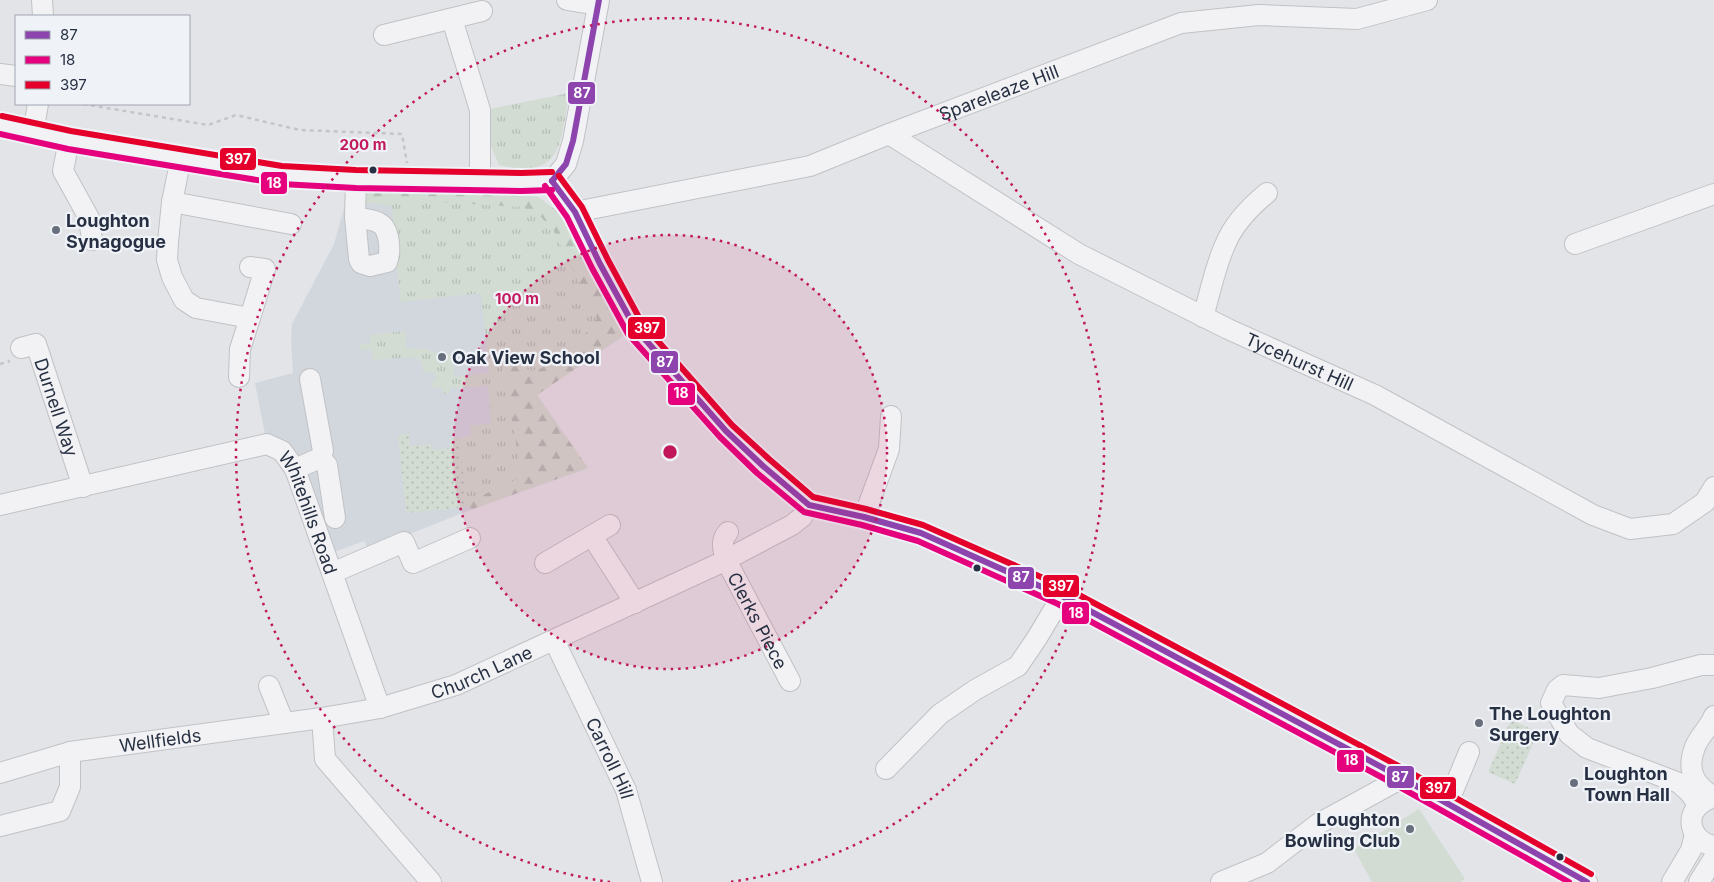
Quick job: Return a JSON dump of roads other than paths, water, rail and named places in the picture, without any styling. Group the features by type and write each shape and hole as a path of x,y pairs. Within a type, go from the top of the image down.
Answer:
{"street":[{"path":"42,0 43,15"},
{"path":"0,125 69,140 281,175 356,179 552,181 566,164 573,141 598,3 567,0"},
{"name":"Spareleaze Hill","path":"575,212 810,166 1181,23 1259,15 1357,19 1428,0"},
{"path":"384,35 482,12"},
{"path":"452,19 480,110 480,180"},
{"path":"0,74 15,76"},
{"path":"33,133 38,105"},
{"name":"Tycehurst Hill","path":"889,134 1078,254 1203,316 1375,395 1593,515 1630,529 1673,524 1705,502 1714,487"},
{"path":"69,140 63,171 88,218 92,240"},
{"path":"181,158 172,202 167,260 172,277 184,300 196,308 250,318"},
{"path":"355,217 356,179"},
{"path":"552,181 575,212 600,264 635,328 726,431 763,466 809,505 864,517 920,533 1062,596 1448,803 1587,882"},
{"path":"1203,316 1225,244 1239,222 1258,200 1267,193"},
{"path":"1575,244 1714,194"},
{"path":"172,202 291,224"},
{"path":"239,377 240,349 265,265"},
{"name":"Durnell Way","path":"21,348 36,344 83,487"},
{"path":"295,469 320,458 323,451 310,379"},
{"path":"864,517 889,449 892,416"},
{"name":"Whitehills Road","path":"0,505 267,444 282,451 295,469 380,708"},
{"path":"320,458 327,465 335,518"},
{"name":"Church Lane","path":"322,718 380,708 456,685 726,560 792,525 802,517 809,505"},
{"path":"545,563 610,525"},
{"path":"726,560 722,545 724,536 728,532"},
{"path":"592,536 634,603"},
{"path":"332,573 404,542 413,563 470,538"},
{"name":"Clerks Piece","path":"726,560 790,681"},
{"path":"886,769 940,714 975,690 1018,666 1038,638 1062,596"},
{"name":"Carroll Hill","path":"554,640 626,790 652,882"},
{"path":"1708,801 1696,801 1679,783 1587,748 1568,734 1551,703 1556,690 1563,685 1599,688 1652,678 1701,665 1714,664"},
{"path":"269,686 284,723"},
{"path":"1708,801 1696,782 1692,768 1695,746 1714,716"},
{"path":"322,718 325,759 431,882"},
{"name":"Wellfields","path":"0,773 70,752 322,718"},
{"path":"0,826 60,811 70,787 70,752"},
{"path":"1448,803 1469,752"},
{"path":"1221,882 1267,863 1318,824 1402,778"},
{"path":"1708,801 1691,821 1695,834 1706,844 1714,846"},
{"path":"1672,882 1691,850 1695,834"},
{"path":"1699,882 1714,858"}],"place":[{"name":"Loughton Synagogue","path":"56,230"},
{"name":"Oak View School","path":"442,357"},
{"name":"The Loughton Surgery","path":"1479,723"},
{"name":"Loughton Town Hall","path":"1574,783"},
{"name":"Loughton Bowling Club","path":"1410,829"}]}
